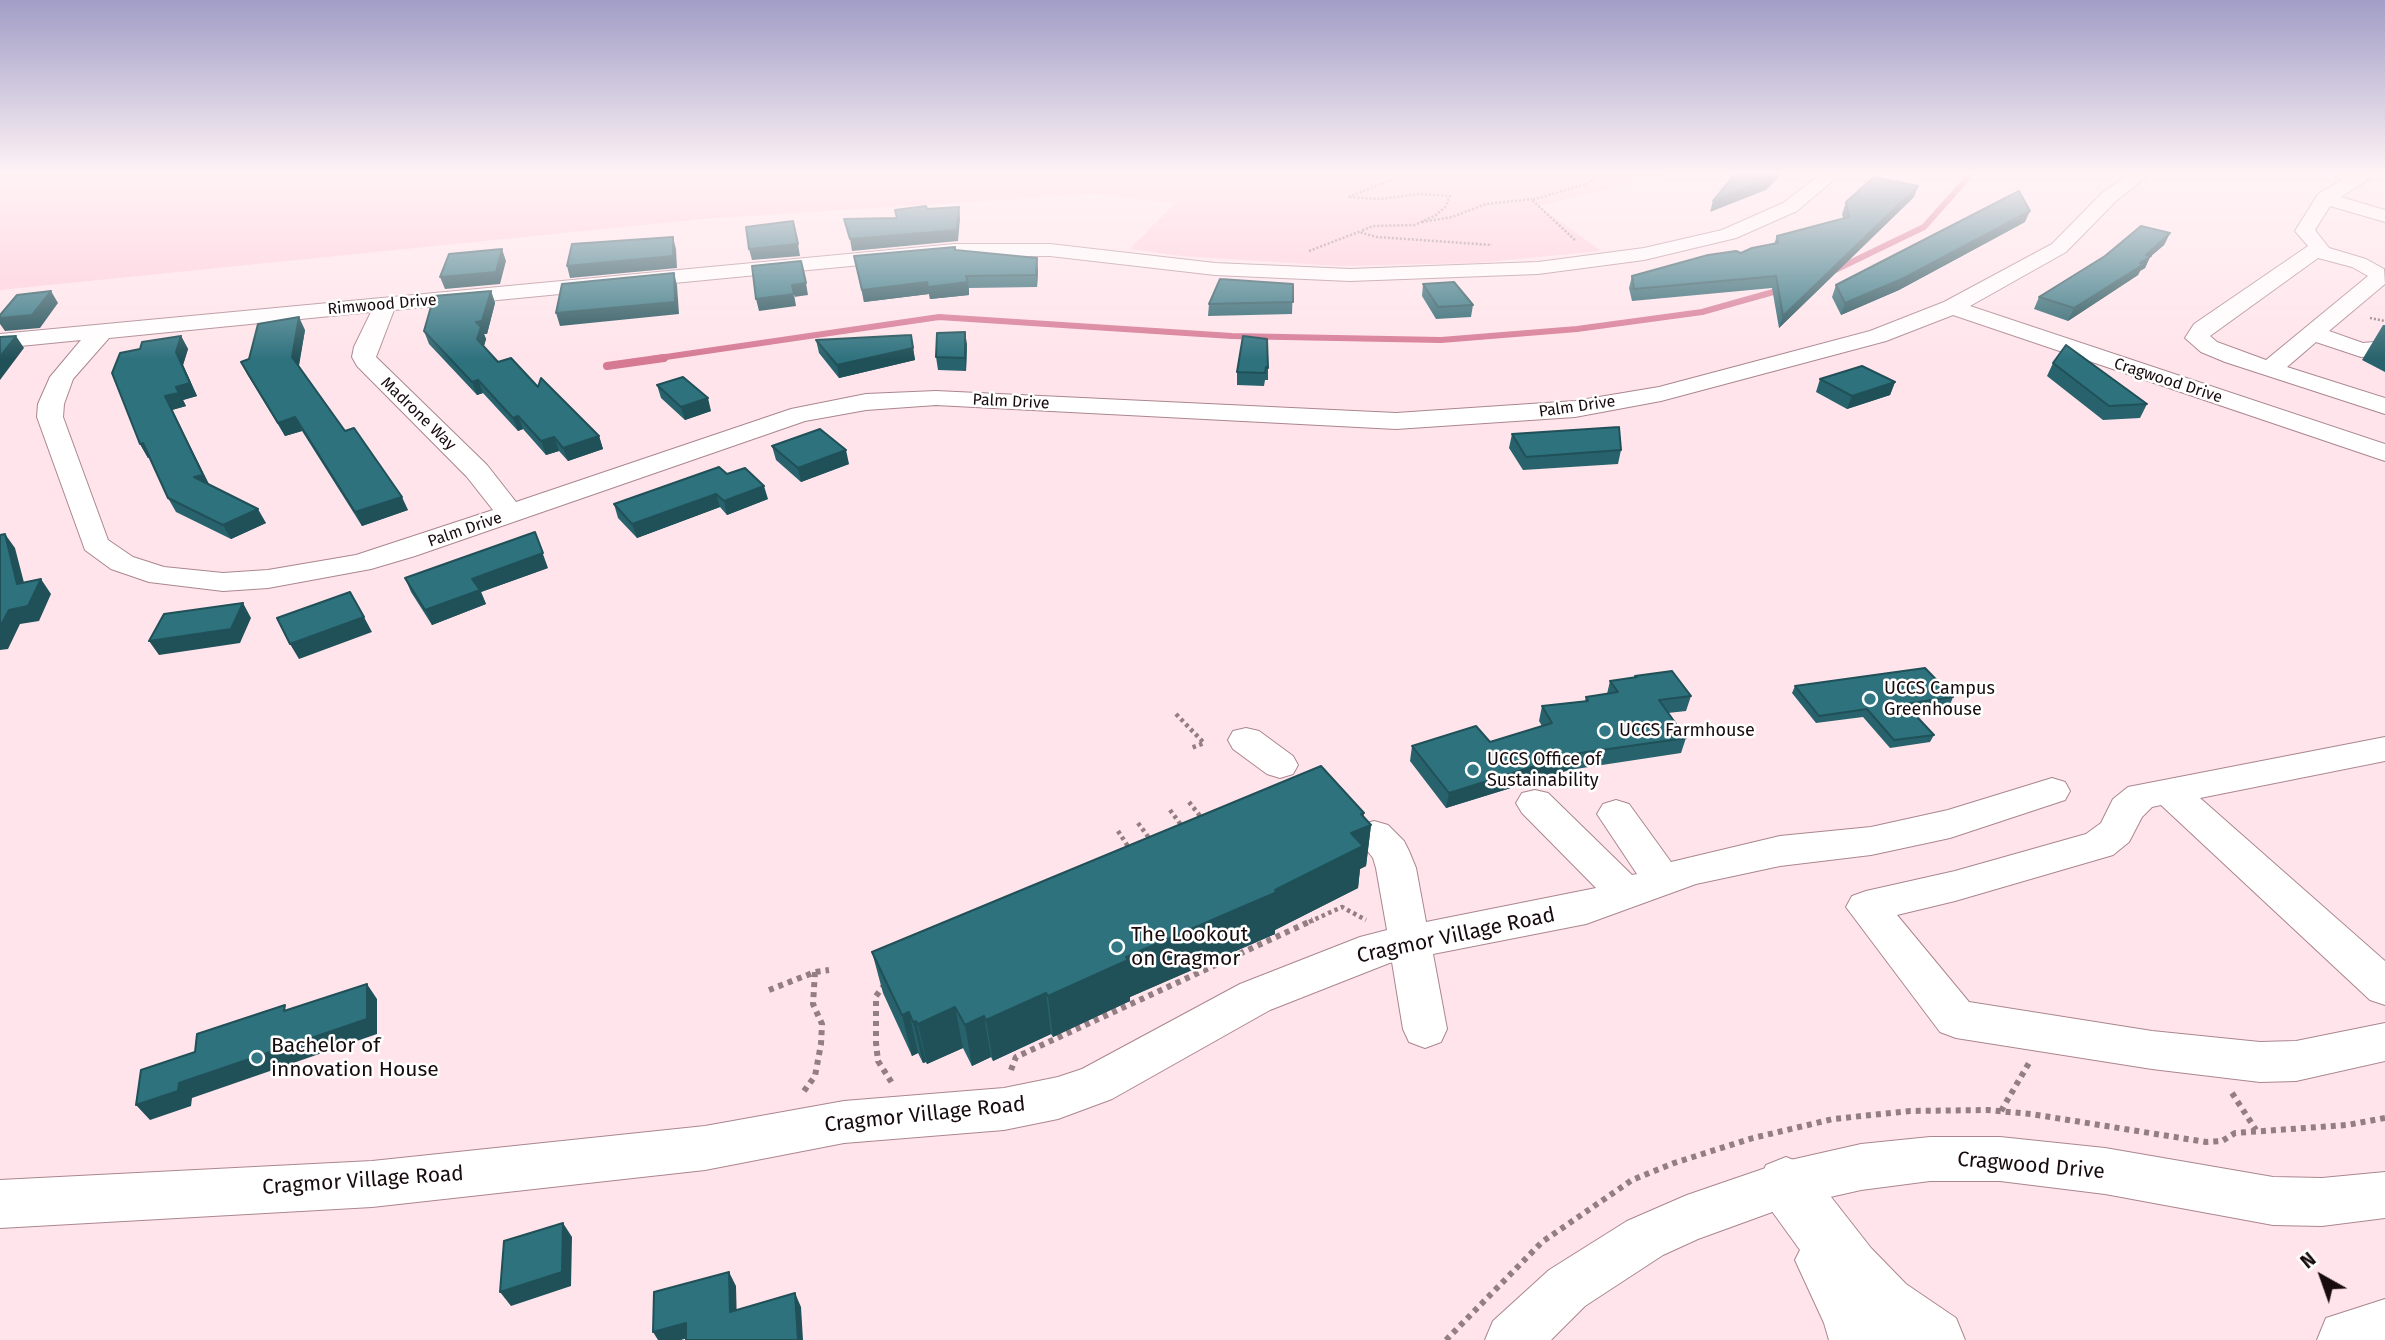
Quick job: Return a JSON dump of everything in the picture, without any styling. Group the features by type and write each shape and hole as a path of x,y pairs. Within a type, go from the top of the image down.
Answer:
{"main road":[{"path":"1786,1184 1853,1316 1860,1340"},
{"path":"1786,1184 1850,1269 1884,1306 1934,1340"},
{"path":"2348,1340 2385,1330"}],"street":[{"name":"Rimwood Drive","path":"0,341 954,250 1049,250 1215,269 1393,275 1538,268 1662,250 1723,236"},
{"name":"Palm Drive","path":"102,331 62,377 51,404 50,417 95,544 122,563 160,576 223,582 268,579 360,563 800,414 866,402 936,398 1396,421 1525,414 1616,402 1706,384 1878,336 1952,307 2059,248 2071,236"},
{"path":"2310,236 2320,247 2317,251 2198,333 2197,338 2209,347 2385,406"},
{"path":"2270,369 2380,277 2359,263 2317,251"},
{"name":"Madrone Way","path":"386,304 366,347 364,357 369,366 477,471 511,514"},
{"name":"Cragwood Drive","path":"1952,307 2385,453"},
{"path":"2314,333 2361,350 2385,348"},
{"path":"1246,740 1280,765"},
{"path":"2385,749 2141,796 2132,801 2116,832 2099,845 1967,883 1866,907 1956,1019 2139,1048 2260,1062 2296,1061 2385,1042"},
{"path":"2169,790 2385,988"},
{"name":"Cragmor Village Road","path":"0,1204 372,1184 705,1148 844,1122 1004,1110 1058,1098 1096,1085 1142,1062 1255,997 1375,949 1394,934 1586,908 1691,870 1780,852 1871,841 1937,827 2052,791"},
{"path":"1535,803 1626,894"},
{"path":"1616,814 1662,879"},
{"path":"1374,835 1390,851 1396,868 1394,934 1425,1029"},
{"name":"Cragwood Drive","path":"1512,1340 1567,1288 1645,1238 1687,1219 1786,1184 1861,1167 1930,1158 2000,1159 2105,1171 2273,1201 2322,1202 2385,1195"}],"path":[{"path":"1305,255 1318,246 1348,236"},
{"path":"1373,236 1499,246"},
{"path":"1571,236 1583,247"},
{"path":"2370,318 2385,321"},
{"path":"1176,715 1204,743 1191,748"},
{"path":"1189,802 1209,827"},
{"path":"1170,810 1189,835"},
{"path":"1138,822 1155,845"},
{"path":"1118,831 1133,854"},
{"path":"1008,1077 1016,1057 1342,907 1394,934"},
{"path":"769,990 815,972 829,970"},
{"path":"797,1097 815,1076 819,1063 822,1024 813,1004 815,972"},
{"path":"891,975 876,996 876,1043 878,1061 897,1089"},
{"path":"2001,1111 2034,1053"},
{"path":"2226,1083 2256,1130"}],"shaded area":[{"path":"0,236 539,236 0,290"},
{"path":"1143,236 1580,236 1601,251 1476,263 1338,266 1181,256 1130,249"}],"building":[{"path":"747,236 796,236 798,244 749,249"},
{"path":"849,236 891,236 850,239"},
{"path":"1777,236 1867,236 1783,316 1776,276 1634,289 1632,276 1708,255 1736,251 1741,253 1778,243"},
{"path":"1932,236 1984,236 1904,278 1845,303 1836,285"},
{"path":"2130,236 2167,236 2146,255 2151,256 2140,263 2144,264 2074,308 2039,297 2105,256"},
{"path":"673,237 673,256 567,266 572,244"},
{"path":"955,247 955,250 1037,258 1036,275 966,276 968,282 928,287 927,282 862,290 854,256"},
{"path":"502,249 496,272 440,277 449,254"},
{"path":"801,261 806,283 792,285 794,294 756,299 752,266"},
{"path":"674,273 675,302 556,313 562,284"},
{"path":"1220,279 1293,284 1293,302 1209,304"},
{"path":"1454,282 1473,305 1438,307 1423,284"},
{"path":"51,291 32,315 0,318 17,295"},
{"path":"491,291 482,321 476,322 481,327 477,339 498,362 511,358 538,387 541,378 599,436 563,448 554,437 541,441 518,416 513,418 478,380 472,382 424,331 434,296"},
{"path":"299,317 292,357 345,431 354,428 402,497 355,512 295,417 278,423 241,362 249,359 258,324"},
{"path":"965,332 965,358 936,357 937,333"},
{"path":"911,335 913,348 837,365 816,340"},
{"path":"16,336 0,357 0,337"},
{"path":"181,336 176,352 190,383 176,387 179,393 165,396 203,475 194,477 258,509 223,525 168,498 143,443 140,444 112,373 120,353 140,349 142,342"},
{"path":"1243,336 1267,339 1268,368 1266,367 1265,373 1237,372"},
{"path":"2066,345 2147,404 2109,406 2053,363"},
{"path":"1862,366 1895,382 1852,396 1820,379"},
{"path":"683,377 708,398 681,407 657,385"},
{"path":"1619,427 1621,450 1526,457 1512,434"},
{"path":"820,429 846,450 798,468 772,446"},
{"path":"719,467 727,474 745,468 764,486 724,501 716,494 632,524 614,504"},
{"path":"535,532 543,553 472,579 480,590 425,610 405,578"},
{"path":"5,534 17,584 41,579 28,606 9,610 0,627 0,535"},
{"path":"350,592 364,617 290,644 277,618"},
{"path":"243,603 231,629 149,641 164,614"},
{"name":"UCCS Campus Greenhouse","path":"1925,668 1953,697 1905,704 1934,735 1894,740 1867,709 1819,716 1795,686"},
{"path":"1672,671 1691,696 1659,700 1686,738 1573,754 1449,793 1412,746 1476,726 1490,742 1552,723 1542,706 1588,701 1586,697 1618,692 1610,681"},
{"path":"1321,766 1364,813 1361,814 1371,825 1351,833 1363,846 1275,890 1277,892 1126,957 1128,960 1048,996 1046,993 986,1020 984,1016 965,1025 955,1007 918,1024 913,1022 909,1012 902,1015 872,952"},
{"path":"367,984 367,1019 179,1083 178,1091 136,1105 141,1070 195,1052 197,1034 285,1005 284,1011"},
{"path":"563,1223 562,1272 500,1292 504,1241"},
{"path":"729,1272 730,1312 795,1293 798,1340 686,1340 686,1323 653,1332 654,1292"}],"waterway":[{"path":"1831,272 1906,236"},
{"path":"652,359 939,317 1232,336 1441,340 1577,329 1702,312 1784,289"},
{"path":"607,366 664,358"}],"place":[{"name":"UCCS Campus Greenhouse","path":"1870,699"},
{"name":"UCCS Farmhouse","path":"1605,731"},
{"name":"UCCS Office of Sustainability","path":"1473,770"},
{"name":"The Lookout on Cragmor","path":"1117,947"},
{"name":"Bachelor of innovation House","path":"257,1058"}]}
